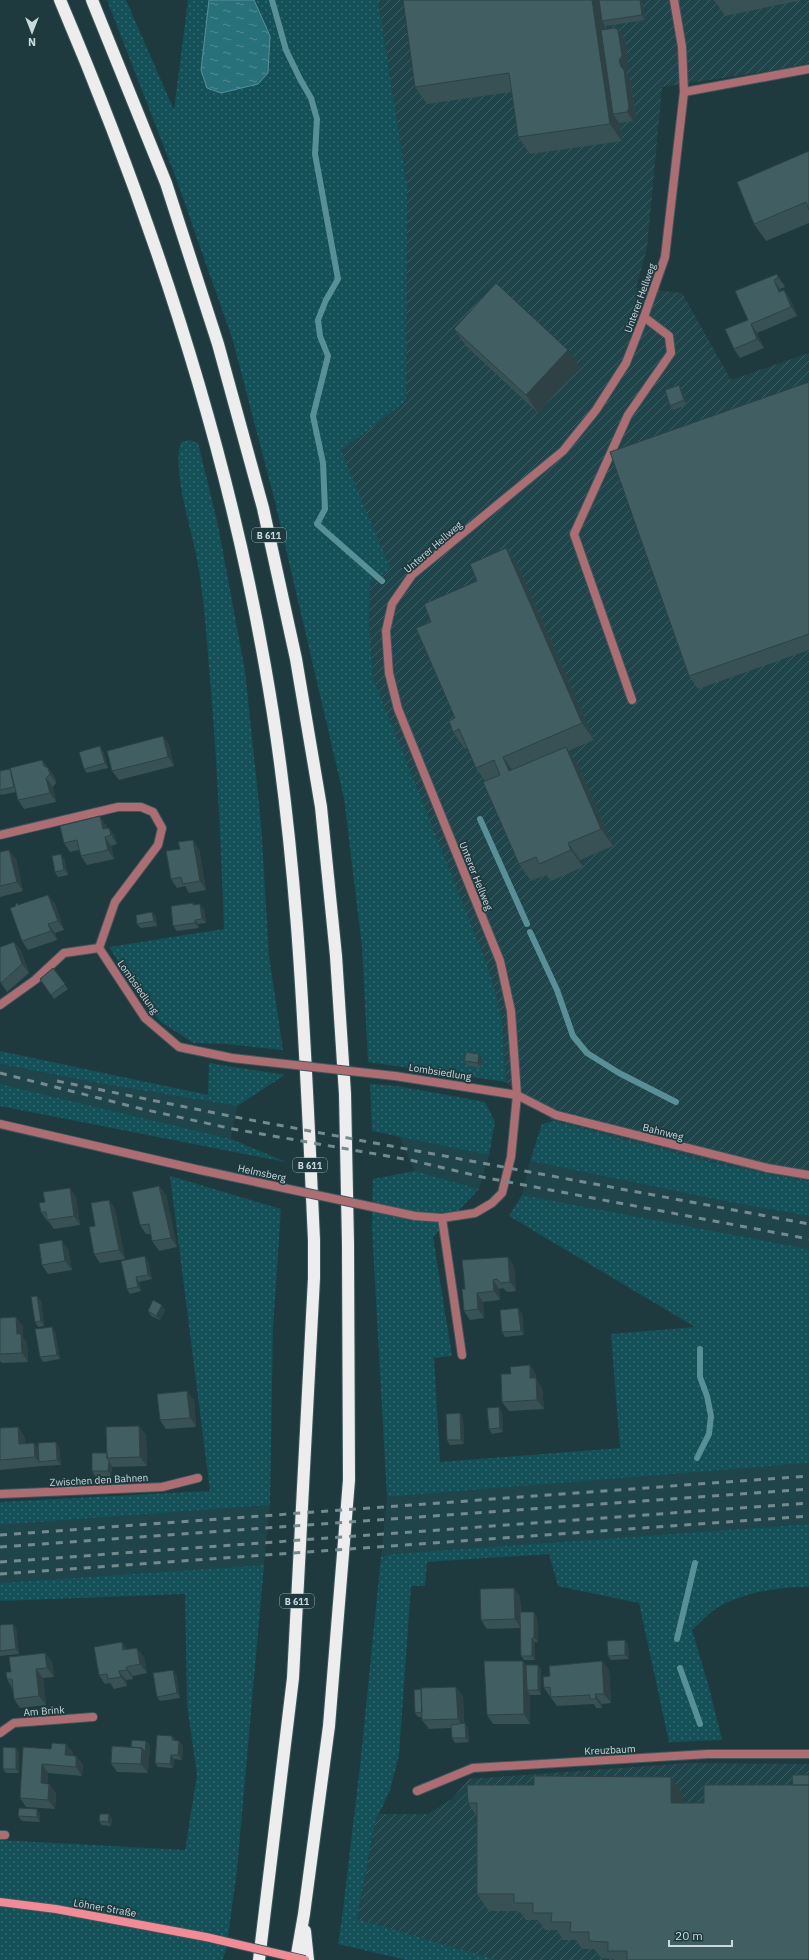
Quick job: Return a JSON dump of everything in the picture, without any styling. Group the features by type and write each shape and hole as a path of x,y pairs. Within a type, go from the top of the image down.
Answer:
{"highway":[{"name":"B 611","path":"60,0 138,194 190,353 236,522 265,666 287,819 299,947 314,1232 314,1278 293,1678 259,1960"},
{"name":"B 611","path":"92,0 166,183 218,344 263,508 296,659 321,807 336,956 345,1094 348,1244 349,1480 329,1726 304,1914 296,1960"},
{"name":"B 611","path":"304,1914 306,1960"}],"main road":[{"name":"Löhner Straße","path":"0,1902 56,1910 206,1938 306,1960"}],"street":[{"name":"Unterer Hellweg","path":"511,1157 517,1095 511,1011 500,961 398,709 389,673 386,631 392,604 412,575 563,451 596,410 626,363 665,257 684,92 682,47 674,0"},
{"path":"684,92 809,70"},
{"path":"632,700 574,534 628,415 671,354 669,336 644,317"},
{"path":"0,835 118,806 141,807 153,812 162,828 158,845 115,902 99,948 64,953 35,980 0,1005"},
{"name":"Lombsiedlung","path":"99,948 146,1018 179,1047 232,1058 395,1076 517,1095"},
{"name":"Bahnweg","path":"517,1095 556,1115 766,1168 809,1175"},
{"name":"Helmsberg","path":"0,1124 200,1170 415,1216 442,1218 475,1213 492,1203 502,1193 511,1157"},
{"path":"442,1218 462,1355"},
{"name":"Zwischen den Bahnen","path":"0,1494 162,1487 198,1478"},
{"name":"Am Brink","path":"0,1733 14,1723 93,1717"},
{"name":"Kreuzbaum","path":"417,1791 473,1768 708,1754 809,1754"}],"shaded area":[{"path":"107,0 126,0 174,110 188,0 378,0 407,185 406,401 341,451 390,568 370,584 369,622 373,678 487,965 501,1014 506,1082 368,1062 362,947 344,798 275,502 233,341 176,178"},
{"path":"378,0 809,0 809,63 776,70 662,87 647,248 636,288 682,293 731,380 809,353 809,1182 715,1163 553,1121 506,1082 501,1014 373,678 369,622 370,583 341,451 406,401 407,185"},
{"path":"189,440 198,443 218,525 245,671 261,823 269,956 283,1050 225,1044 194,1043 162,1023 149,1009 109,947 224,929 217,772 201,581 180,479 179,452 181,442"},
{"path":"0,1051 208,1095 209,1063 285,1075 237,1106 103,1084 0,1064"},
{"path":"0,1064 103,1084 237,1106 231,1139 0,1084"},
{"path":"0,1084 231,1139 286,1162 0,1106"},
{"path":"370,1084 398,1086 485,1102 495,1122 489,1155 372,1131"},
{"path":"553,1121 715,1163 809,1182 809,1216 729,1202 530,1161 542,1124"},
{"path":"399,1136 489,1155 479,1189 415,1171"},
{"path":"530,1161 729,1202 809,1216 809,1249 522,1195"},
{"path":"415,1171 479,1189 433,1237 452,1356 434,1358 440,1462 620,1448 611,1334 695,1327 509,1216 522,1195 809,1249 809,1463 387,1497 372,1229 373,1179"},
{"path":"170,1176 281,1209 273,1327 270,1505 0,1525 0,1502 210,1491"},
{"path":"809,1463 809,1524 392,1554 381,1557 387,1497"},
{"path":"270,1505 264,1565 0,1583 0,1525"},
{"path":"809,1524 809,1587 773,1589 735,1599 714,1610 692,1630 708,1684 722,1740 669,1742 639,1603 558,1586 549,1554 427,1562 425,1586 411,1586 399,1755 390,1790 375,1822 357,1919 496,1960 406,1960 338,1944 360,1766 381,1557 392,1554"},
{"path":"264,1565 237,1870 226,1951 222,1960 0,1960 0,1840 185,1850 197,1775 187,1705 185,1594 0,1601 0,1583"},
{"path":"689,1763 809,1764 809,1960 496,1960 357,1920 375,1822 379,1814 428,1814 452,1799 469,1779"}],"water":[{"path":"209,0 254,0 270,36 268,73 258,84 221,93 207,88 201,70"}],"building":[{"path":"403,0 592,0 610,124 518,137 509,73 415,87"},
{"path":"599,0 640,0 642,15 602,21"},
{"path":"615,28 618,30 622,56 619,60 621,67 624,70 629,108 627,112 613,114 601,30"},
{"path":"809,151 809,210 806,202 754,224 737,182"},
{"path":"777,274 778,278 774,280 779,292 784,290 791,307 751,324 757,339 734,349 725,329 748,320 735,291"},
{"path":"496,283 568,350 526,395 454,329"},
{"path":"809,382 809,634 689,676 610,452"},
{"path":"679,385 684,400 670,406 665,390"},
{"path":"506,548 582,723 503,757 509,771 566,747 601,829 568,843 571,850 539,864 536,857 519,864 483,782 500,775 494,760 476,768 459,729 453,732 449,721 455,718 416,628 431,622 424,604 477,581 470,564"},
{"path":"163,736 168,757 112,771 107,751"},
{"path":"100,746 105,763 84,769 79,752"},
{"path":"42,760 44,766 48,768 50,774 46,778 50,793 18,800 10,768"},
{"path":"10,769 14,787 0,790 0,771"},
{"path":"100,816 103,829 109,828 111,835 105,837 108,850 81,856 77,840 64,843 60,826"},
{"path":"193,840 200,881 183,884 181,877 171,879 166,851 180,849 178,842"},
{"path":"9,850 17,882 0,886 0,852"},
{"path":"61,854 64,870 55,872 52,856"},
{"path":"48,895 58,921 48,924 51,931 22,941 10,908 16,906 15,904 17,903 18,905"},
{"path":"193,903 193,905 200,904 202,919 195,920 195,923 173,926 171,906"},
{"path":"152,912 154,921 137,924 136,915"},
{"path":"14,942 22,964 1,983 0,947"},
{"path":"53,968 65,984 51,995 40,979"},
{"path":"466,1052 479,1054 478,1063 464,1061"},
{"path":"159,1186 171,1238 152,1241 149,1224 140,1225 132,1192"},
{"path":"70,1188 74,1216 47,1220 46,1212 41,1212 39,1203 45,1202 43,1192"},
{"path":"109,1200 119,1250 94,1254 89,1227 95,1226 91,1203"},
{"path":"62,1240 65,1261 42,1265 39,1244"},
{"path":"145,1256 148,1275 136,1277 138,1287 127,1289 121,1261"},
{"path":"508,1257 510,1282 501,1283 497,1279 493,1280 494,1291 477,1293 478,1309 464,1311 462,1289 465,1289 462,1260"},
{"path":"37,1296 41,1321 35,1322 31,1297"},
{"path":"153,1300 162,1305 156,1316 148,1311"},
{"path":"518,1308 521,1331 502,1332 500,1310"},
{"path":"16,1317 17,1334 21,1334 22,1353 0,1354 0,1318"},
{"path":"52,1327 57,1355 40,1357 35,1329"},
{"path":"530,1365 530,1378 536,1378 537,1400 502,1402 501,1374 511,1374 510,1367"},
{"path":"187,1391 190,1418 160,1420 157,1394"},
{"path":"499,1407 500,1428 489,1429 487,1408"},
{"path":"460,1413 461,1440 447,1440 446,1414"},
{"path":"139,1426 140,1457 107,1458 106,1427"},
{"path":"18,1427 19,1444 34,1443 35,1457 0,1460 0,1428"},
{"path":"56,1442 57,1460 39,1462 38,1443"},
{"path":"92,1453 107,1453 107,1458 109,1461 108,1471 92,1471"},
{"path":"514,1588 515,1619 481,1620 480,1589"},
{"path":"520,1612 534,1612 532,1656 521,1656"},
{"path":"13,1624 16,1649 0,1651 0,1625"},
{"path":"625,1640 625,1655 608,1656 607,1641"},
{"path":"122,1642 123,1650 137,1648 140,1664 126,1667 127,1670 119,1671 121,1677 108,1679 107,1674 99,1675 94,1647"},
{"path":"45,1653 47,1668 36,1669 39,1696 14,1699 12,1679 7,1679 6,1672 11,1672 9,1657"},
{"path":"484,1661 523,1661 524,1714 487,1715"},
{"path":"602,1661 604,1694 595,1694 596,1699 590,1699 590,1695 551,1697 550,1687 544,1688 543,1677 550,1676 549,1666"},
{"path":"526,1665 538,1665 538,1690 527,1690"},
{"path":"173,1670 177,1693 157,1697 153,1673"},
{"path":"456,1687 458,1719 422,1720 421,1688"},
{"path":"421,1689 422,1712 415,1713 414,1690"},
{"path":"465,1723 466,1738 452,1738 451,1725"},
{"path":"157,1735 172,1736 172,1740 179,1741 178,1755 171,1755 170,1764 155,1763"},
{"path":"132,1740 146,1741 145,1752 142,1748 131,1747"},
{"path":"52,1743 66,1744 65,1755 76,1756 76,1767 42,1764 41,1783 49,1784 48,1800 20,1798 23,1747 51,1749"},
{"path":"112,1746 142,1748 141,1764 111,1763"},
{"path":"3,1747 16,1748 16,1769 3,1769"},
{"path":"792,1775 809,1775 809,1785 793,1785"},
{"path":"534,1776 671,1777 671,1803 704,1803 704,1785 809,1785 809,1960 627,1960 627,1951 608,1951 608,1942 589,1941 589,1932 570,1932 571,1922 551,1922 552,1913 533,1913 533,1903 514,1903 514,1894 477,1894 477,1803 468,1803 467,1785 534,1785"},
{"path":"19,1808 37,1809 37,1817 18,1816"},
{"path":"100,1814 109,1814 108,1822 99,1821"}],"waterway":[{"path":"272,0 286,50 311,98 317,119 315,154 338,279 326,300 318,320 320,336 328,356 313,416 323,463 325,509 317,524 382,581"},
{"path":"480,819 527,924"},
{"path":"530,932 557,990 573,1036 587,1053 619,1073 676,1102"},
{"path":"697,1458 709,1434 711,1416 707,1396 700,1377 700,1349"},
{"path":"677,1639 695,1563"},
{"path":"680,1668 700,1724"}],"railway":[{"path":"0,1073 142,1109 233,1129 410,1160 482,1177 809,1239"},
{"path":"57,1081 235,1117 809,1224"},
{"path":"0,1535 809,1476"},
{"path":"0,1547 809,1489"},
{"path":"0,1562 809,1503"},
{"path":"0,1574 809,1516"}]}
